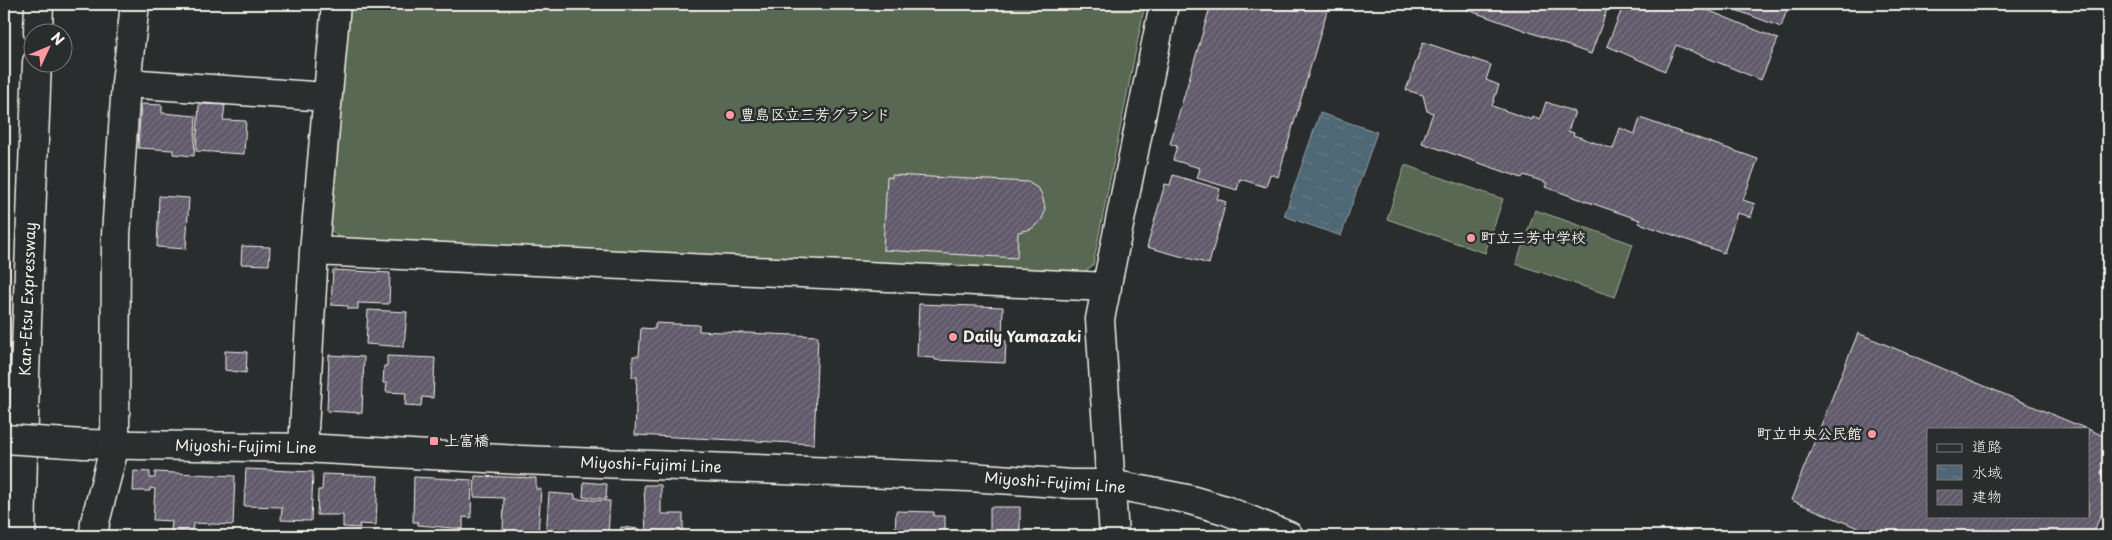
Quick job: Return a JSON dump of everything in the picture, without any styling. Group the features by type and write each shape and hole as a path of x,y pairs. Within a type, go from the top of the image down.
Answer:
{"main road":[{"path":"39,22 40,4"},
{"path":"94,536 95,522 115,445 116,235 126,83 135,4"},
{"path":"303,448 314,252 336,4"},
{"path":"1114,536 1100,319 1164,4"},
{"name":"Kan-Etsu Expressway","path":"21,536 37,72"},
{"path":"126,83 327,97"},
{"path":"314,252 1107,287"},
{"name":"Miyoshi-Fujimi Line","path":"4,439 115,445 303,448 521,460 1111,484 1187,499 1225,510 1290,536"}],"green space":[{"name":"豊島区立三芳グランド","path":"348,4 1145,4 1093,265 1080,276 345,244 327,226"},
{"path":"1405,165 1503,199 1485,253 1387,219"},
{"path":"1535,210 1633,244 1615,297 1516,264"}],"water":[{"path":"1320,113 1377,132 1341,236 1284,216"}],"building":[{"path":"1211,4 1329,4 1278,177 1270,174 1266,187 1240,179 1237,190 1197,178 1200,168 1173,160 1177,146 1170,144"},
{"path":"1451,4 1609,4 1591,54"},
{"path":"1624,4 1693,4 1778,39 1761,80 1676,45 1665,71 1607,46"},
{"path":"1720,4 1789,4 1781,27"},
{"path":"1423,42 1491,65 1486,80 1499,85 1492,106 1532,120 1533,117 1540,120 1546,102 1575,112 1568,131 1574,133 1573,135 1613,149 1620,128 1635,134 1640,118 1758,159 1743,200 1755,204 1751,217 1737,213 1724,253 1639,223 1640,220 1545,187 1547,183 1524,175 1522,178 1422,143 1433,113 1427,111 1423,95 1406,90"},
{"path":"141,104 162,105 162,113 196,116 194,156 173,154 173,150 138,148"},
{"path":"199,104 225,105 223,120 246,121 244,154 196,151"},
{"path":"892,175 1028,182 1039,189 1042,195 1045,208 1044,214 1041,221 1031,229 1018,232 1017,258 883,250 887,177 892,178"},
{"path":"1173,175 1220,189 1217,199 1226,202 1209,264 1147,247 1165,184 1170,185"},
{"path":"159,196 189,198 186,249 157,247"},
{"path":"242,246 270,247 269,265 241,264"},
{"path":"333,270 390,273 389,304 358,303 358,309 348,309 348,306 331,305"},
{"path":"919,304 1003,307 1002,340 1006,341 1005,363 935,360 935,358 917,357"},
{"path":"368,310 407,312 404,347 366,344"},
{"path":"655,323 699,325 699,331 818,336 814,444 635,435 637,377 632,377 633,356 639,356 641,328 655,329"},
{"name":"町立中央公民館","path":"1858,333 2085,428 1927,428 1927,518 2090,518 2090,430 2108,438 2108,459 2101,476 2108,479 2108,498 2092,536 1877,536 1791,500"},
{"path":"225,351 247,352 246,373 225,370"},
{"path":"329,355 364,357 362,413 327,411"},
{"path":"387,356 435,358 433,398 422,397 421,406 405,405 406,393 386,392 387,383 383,383 384,366 387,366"},
{"path":"246,469 313,472 311,521 281,520 282,507 244,506"},
{"path":"134,471 150,472 150,478 155,478 155,472 235,476 233,525 194,523 191,532 171,531 172,521 153,520 155,489 150,488 150,491 133,491"},
{"path":"323,474 378,476 376,525 359,524 360,528 343,527 343,515 317,515 318,490 322,490"},
{"path":"475,476 536,478 536,489 541,489 538,536 507,536 508,532 503,532 504,498 474,497"},
{"path":"414,477 472,480 471,518 463,517 463,529 418,525 418,522 413,522"},
{"path":"584,482 607,484 606,499 583,497"},
{"path":"644,485 661,485 661,514 683,514 683,536 646,536"},
{"path":"549,493 575,495 575,499 610,501 608,536 546,536"},
{"path":"990,507 1020,507 1020,536 990,536"},
{"path":"896,511 934,512 934,516 945,516 945,536 895,536"},
{"path":"621,527 640,529 640,536 620,536"}],"place":[{"name":"豊島区立三芳グランド","path":"730,115"},
{"name":"町立三芳中学校","path":"1471,238"},
{"name":"Daily Yamazaki","path":"953,337"},
{"name":"町立中央公民館","path":"1872,434"},
{"name":"上富橋","path":"434,441"}]}
